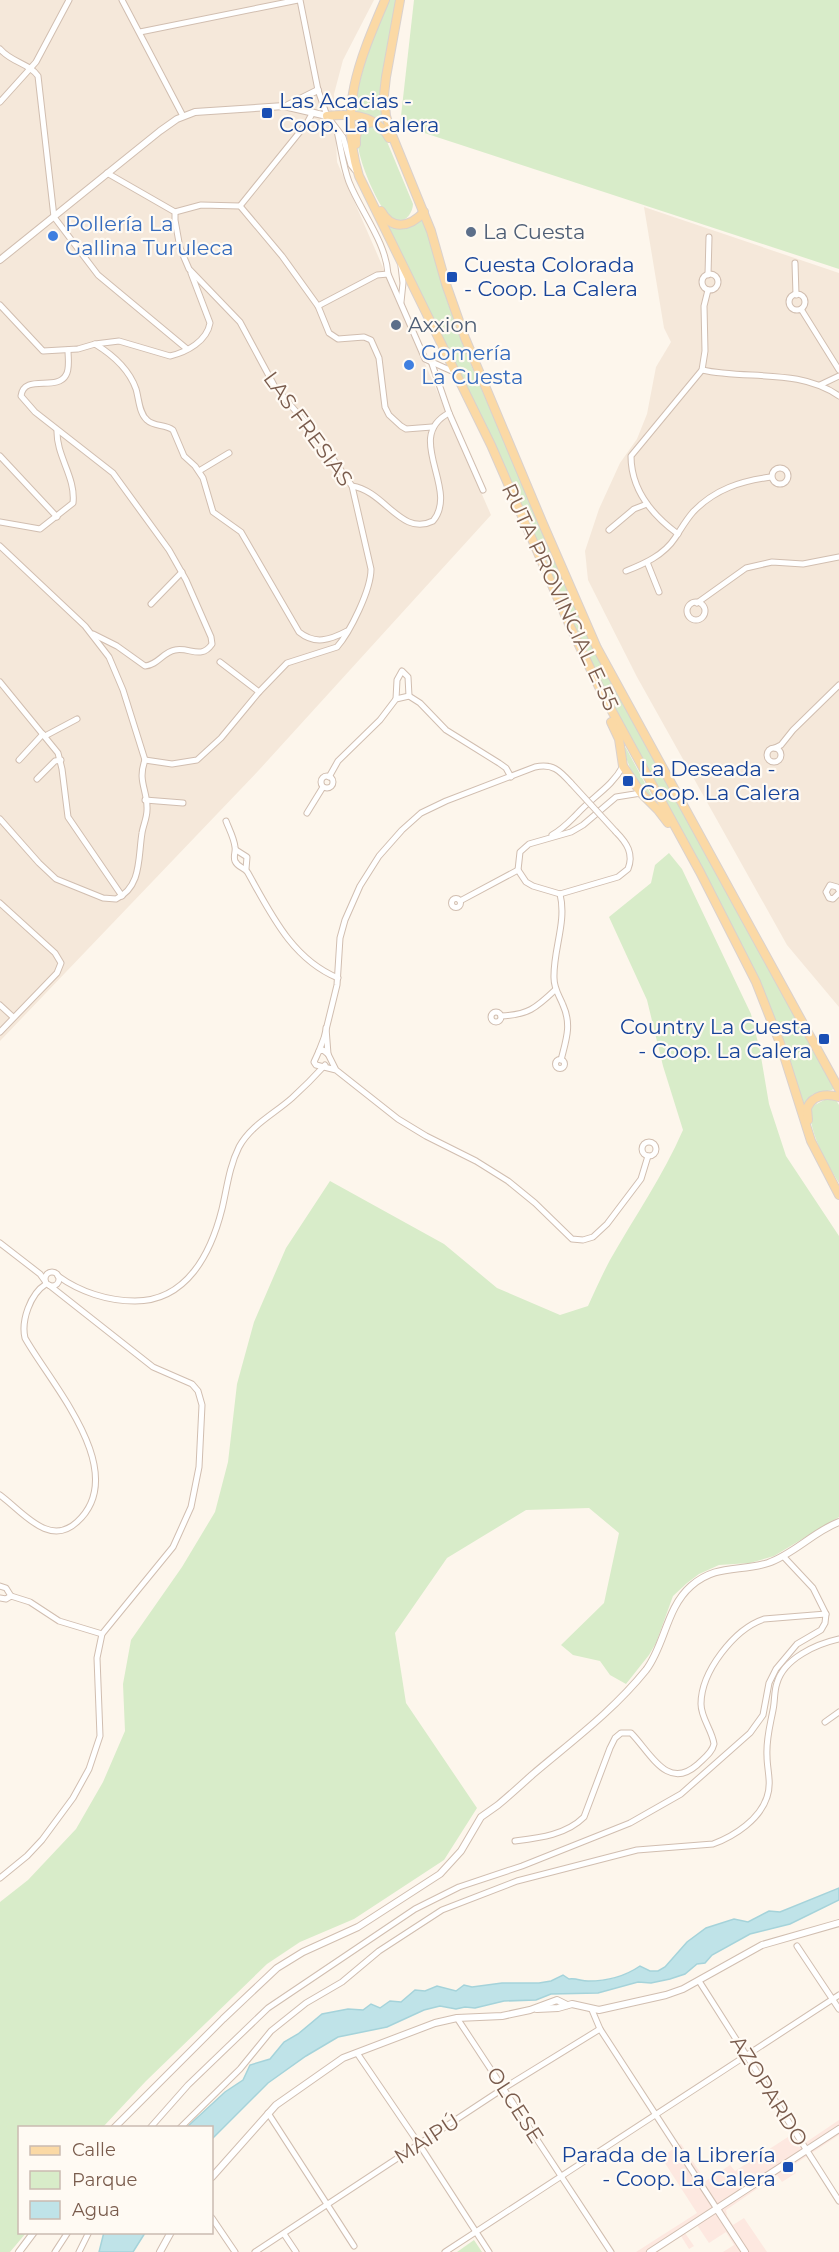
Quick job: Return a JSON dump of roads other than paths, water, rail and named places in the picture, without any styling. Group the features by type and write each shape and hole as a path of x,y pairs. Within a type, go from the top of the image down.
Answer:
{"main road":[{"name":"RUTA PROVINCIAL E-55","path":"385,0 359,64 353,90 350,116 351,139 360,176 491,445 578,644 756,982 773,1023 811,1142 826,1175 836,1186 839,1196"},
{"name":"RUTA PROVINCIAL E-55","path":"400,0 384,95 388,124 424,212 465,338 588,629 839,1089"},
{"path":"337,115 344,109 353,90"},
{"path":"327,116 368,118 385,131 393,149 401,158"},
{"path":"360,176 355,135 360,127 374,122"},
{"path":"409,222 416,211 411,192 411,180"},
{"path":"369,197 378,205 385,218 398,225 409,222 424,212"},
{"path":"578,644 585,671 619,739 622,766 641,793 667,821 701,884 721,912"},
{"path":"811,1142 812,1130 806,1111 810,1101 821,1095 829,1094 839,1097"}],"street":[{"path":"0,102 39,57 69,0"},
{"path":"122,0 183,116"},
{"path":"140,32 299,0 318,90 327,116 343,137 351,165 360,176"},
{"path":"0,49 13,61 31,68 40,82 54,217 98,275 187,349"},
{"path":"0,260 107,173 183,116 206,111 284,106 318,90"},
{"path":"284,106 327,116"},
{"path":"240,206 307,123 313,112"},
{"path":"337,131 348,180 382,251 388,274 425,359 454,372"},
{"path":"107,173 176,212 201,205 240,206 282,256 318,306 326,328 332,336 342,339 364,337 371,340 380,358 385,407 394,421 406,429 432,427 449,413"},
{"name":"LAS FRESIAS","path":"145,760 172,764 197,760 220,738 287,663 302,656 332,650 347,632 364,597 371,575 352,486 316,436 275,387 240,322 189,269 180,248 175,220 176,212"},
{"path":"708,275 709,237"},
{"path":"398,256 403,282 402,306"},
{"path":"795,263 796,295"},
{"path":"0,305 44,351 68,350 119,341 170,356 203,339 209,329 210,323 189,269"},
{"path":"318,306 376,275 388,274"},
{"path":"713,275 718,281 715,288 708,290 702,282 704,277 713,275"},
{"path":"678,534 658,518 646,504 634,477 631,463 632,453 702,370 705,351 704,306 708,290"},
{"path":"801,296 804,305 801,309 794,309 789,304 791,297 801,296"},
{"path":"801,309 839,370"},
{"path":"95,344 107,351 126,371 136,391 144,417 153,424 170,427 173,430 184,456 199,471 213,512 241,532 299,632 310,639 321,640 347,632"},
{"path":"68,350 68,370 65,378 60,381 28,385 21,392 23,400 57,430 113,473 169,550 182,572 212,640 212,645 201,653 177,649 154,664 145,666 93,634"},
{"path":"430,361 449,413 483,490"},
{"path":"702,370 732,375 791,377 820,385 839,396"},
{"path":"820,385 839,376"},
{"path":"352,486 365,488 409,523 420,526 433,521 440,508 440,496 431,446 432,427"},
{"path":"0,522 40,529 73,503 70,476 58,447 57,430"},
{"path":"199,471 229,453"},
{"path":"0,456 57,517"},
{"path":"626,571 647,562 672,543 694,511 716,493 739,483 771,477"},
{"path":"609,530 634,509 646,504"},
{"path":"0,546 93,634 116,669 145,760 140,776 147,811 135,880 122,896 107,899 64,883 56,879 39,863 0,819"},
{"path":"701,603 732,576 746,568 772,561 803,564 839,557"},
{"path":"647,562 659,592"},
{"path":"151,604 182,572"},
{"path":"220,662 259,692"},
{"path":"307,813 323,787 327,788 332,785 332,779 329,777 338,761 380,720 396,699 397,680 402,672 408,677 408,696"},
{"path":"1,685 44,735 61,760 68,817 122,896"},
{"path":"779,749 839,685"},
{"path":"396,699 408,696 420,703 446,730 506,768 511,777"},
{"path":"19,760 44,735 77,719"},
{"path":"37,779 55,761 61,760"},
{"path":"0,1243 52,1282 70,1284 104,1297 137,1301 160,1297 179,1288 201,1263 213,1238 222,1210 231,1167 240,1146 259,1124 295,1096 312,1071 326,1028 338,978 340,938 348,910 369,872 391,842 421,813 535,766 548,765 559,770 571,783 616,832 625,842 630,853 630,864 626,872 618,877 560,894 526,882 518,870 518,857 524,847 538,840 571,832 583,825 616,797 641,793"},
{"path":"548,838 566,827 576,814 615,780 622,766"},
{"path":"145,800 183,803"},
{"path":"576,814 576,823 583,825"},
{"path":"226,821 236,850 234,857 236,862 246,869 274,921 285,936 318,967 338,978"},
{"path":"236,850 247,857 246,869"},
{"path":"460,901 518,870"},
{"path":"560,894 562,918 555,959 555,990 564,1007 569,1029 561,1060"},
{"path":"0,903 55,953 61,963 57,973 0,1032"},
{"path":"501,1016 530,1011 540,1005 555,990"},
{"path":"0,1005 13,1017"},
{"path":"304,1084 323,1067 328,1059 326,1028"},
{"path":"319,1051 323,1050 328,1054 336,1070 398,1119 508,1181 572,1239 588,1239 599,1232 638,1183 648,1156"},
{"path":"314,1062 318,1066 336,1070"},
{"path":"0,1878 27,1856 42,1840 73,1798 89,1769 97,1749 100,1729 98,1658 102,1634 168,1555 188,1516 199,1467 202,1399 198,1391 192,1384 159,1371 59,1295 46,1275 49,1273 30,1266"},
{"path":"0,1495 40,1527 60,1530 80,1520 90,1506 95,1489 95,1471 82,1434 64,1396 30,1346 24,1332 27,1313 41,1287 52,1282"},
{"path":"115,2126 277,1968 303,1952 358,1927 445,1870 467,1841 481,1817 604,1716 645,1671 658,1650 675,1606 690,1586 718,1570 758,1565 783,1556 839,1522"},
{"path":"151,2126 188,2085 268,2008 415,1909 459,1887 522,1866 630,1823 681,1794 759,1723 764,1715 769,1683 776,1670 797,1644 821,1630 826,1614 813,1588 783,1556"},
{"path":"0,1586 6,1588 11,1596 30,1602 59,1621 102,1634"},
{"path":"0,1598 6,1599 11,1596"},
{"path":"515,1841 545,1837 578,1823 584,1817 610,1748 615,1738 621,1733 631,1733 663,1770 671,1774 680,1774 692,1769 711,1752 714,1743 701,1706 708,1679 716,1661 738,1633 764,1618 826,1614"},
{"path":"181,2126 240,2069 271,2031 306,2003 342,1982 379,1951 442,1910 517,1881 637,1850 713,1844 752,1820 764,1804 770,1784 767,1735 776,1684 782,1674 800,1656 825,1643 839,1639"},
{"path":"769,1683 776,1684"},
{"path":"825,1722 839,1712"},
{"path":"213,2176 268,2113 342,2058 435,2023 457,2018 502,2016 537,2009 557,2000 567,2005 578,2005 592,2010 666,1995 699,1981 762,1945 839,1923"},
{"path":"797,1946 839,2009"},
{"name":"AZOPARDO","path":"699,1981 839,2201"},
{"path":"445,2252 839,1995"},
{"path":"592,2010 600,2029 745,2252"},
{"name":"OLCESE","path":"457,2018 611,2252"},
{"name":"MAIPÚ","path":"255,2252 504,2088 600,2029"},
{"path":"357,2053 489,2252"},
{"path":"268,2113 354,2246"},
{"path":"650,2252 839,2129"},
{"path":"213,2219 235,2252"},
{"path":"19,2252 32,2234"},
{"path":"55,2252 67,2234"},
{"path":"79,2252 88,2234"},
{"path":"160,2252 170,2234"},
{"path":"284,2234 296,2252"}],"water":[{"path":"839,1888 839,1900 790,1924 750,1934 712,1955 705,1963 697,1964 685,1974 670,1979 651,1983 638,1982 598,1993 551,1994 536,2000 504,2001 475,2008 456,2009 440,2006 424,2010 387,2027 338,2037 268,2083 213,2138 213,2126 188,2126 225,2092 243,2080 250,2065 270,2059 284,2042 298,2034 322,2014 348,2009 363,2010 371,2004 380,2008 390,2001 401,2002 415,1990 425,1991 437,1986 456,1991 464,1985 472,1987 502,1983 539,1983 551,1981 563,1975 569,1979 602,1980 622,1976 640,1966 650,1971 658,1971 665,1967 687,1942 706,1928 734,1919 748,1922 769,1911 780,1912"},
{"path":"104,2234 144,2234 133,2252 99,2252"}],"place":[{"name":"Las Acacias - Coop. La Calera","path":"267,113"},
{"name":"La Cuesta","path":"471,232"},
{"name":"Pollería La Gallina Turuleca","path":"53,236"},
{"name":"Cuesta Colorada - Coop. La Calera","path":"452,277"},
{"name":"Axxion","path":"396,325"},
{"name":"Gomería La Cuesta","path":"409,365"},
{"name":"La Deseada - Coop. La Calera","path":"628,781"},
{"name":"Country La Cuesta - Coop. La Calera","path":"824,1039"},
{"name":"Parada de la Librería - Coop. La Calera","path":"788,2167"}]}
